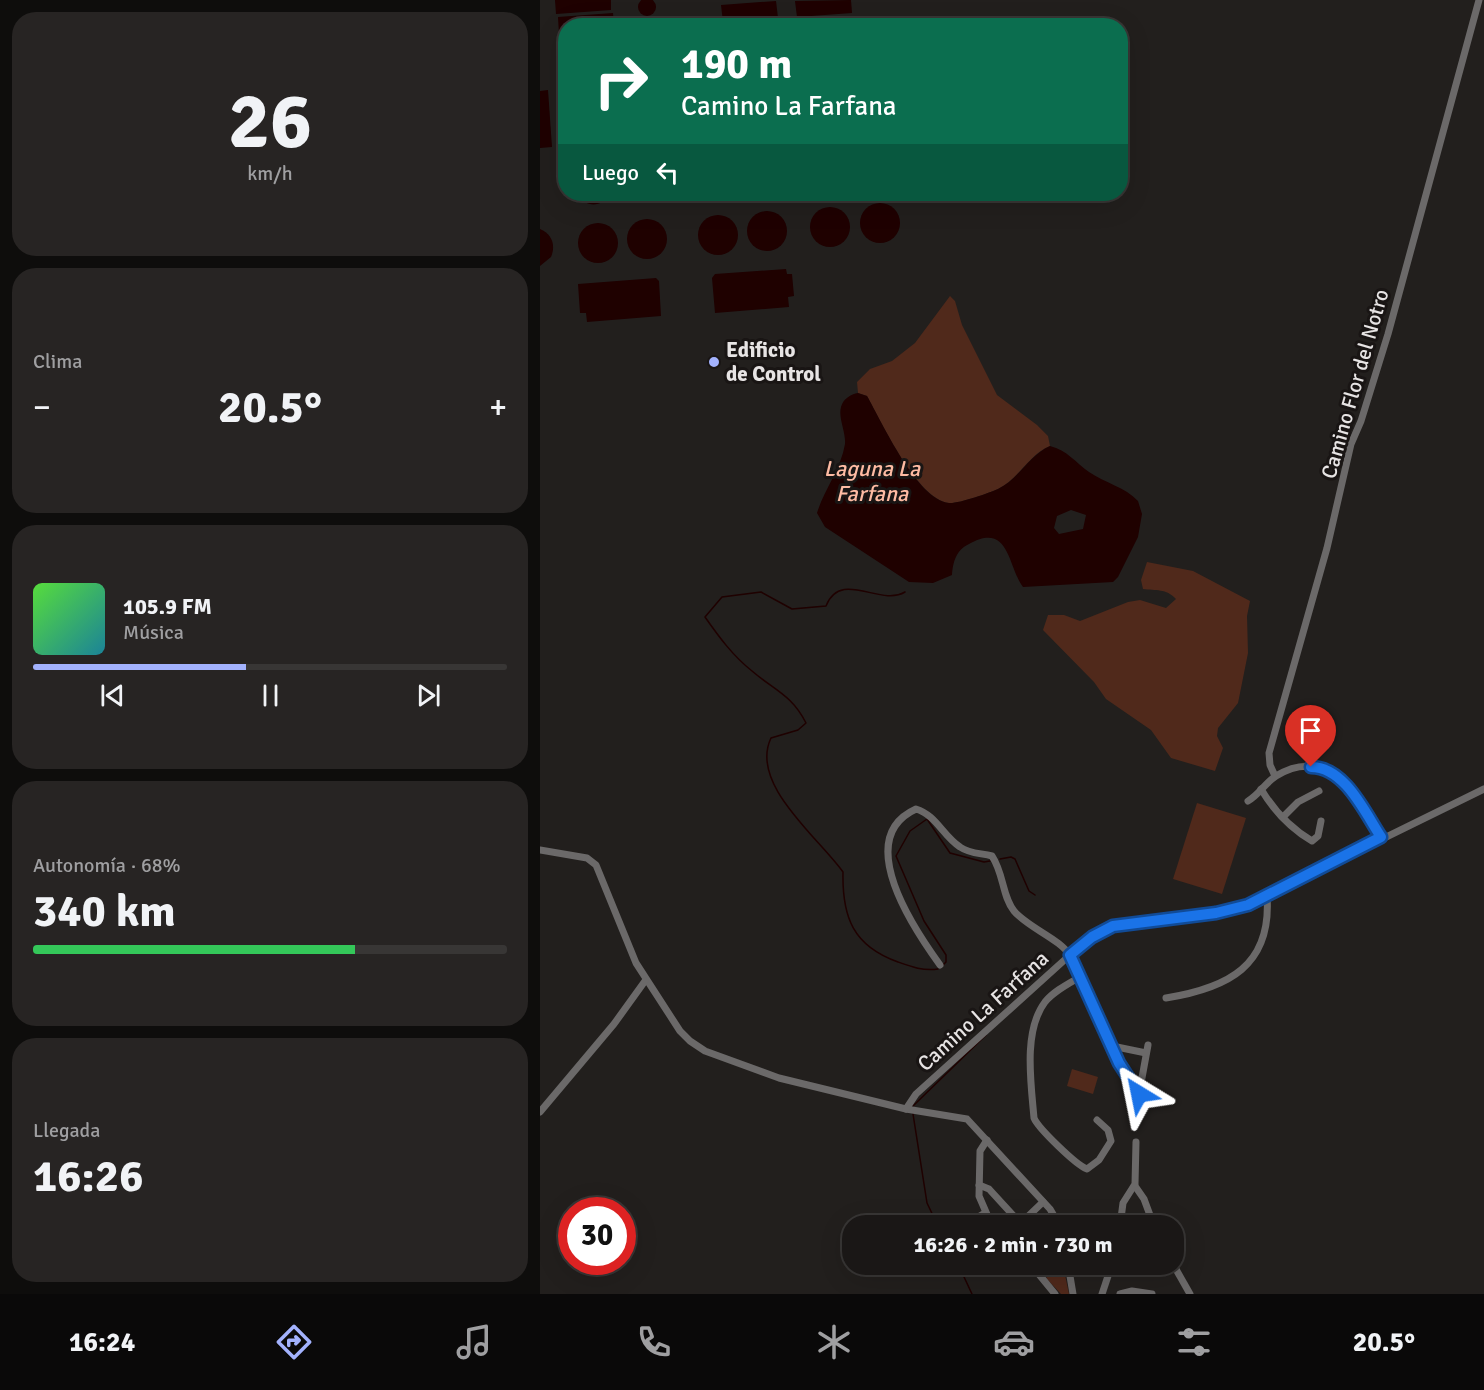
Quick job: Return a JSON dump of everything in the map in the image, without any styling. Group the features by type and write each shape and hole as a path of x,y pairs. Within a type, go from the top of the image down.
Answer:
{"street":[{"name":"Camino Flor del Notro","path":"1275,776 1270,765 1269,753 1327,548 1351,444 1361,421 1388,334 1479,0"},
{"path":"1248,801 1275,776 1297,768 1328,769 1350,791 1381,837"},
{"path":"1261,789 1274,810 1292,828 1311,842 1318,836 1321,821"},
{"name":"Camino La Farfana","path":"906,1109 916,1094 1092,937 1113,926 1226,911 1268,896 1381,837 1484,789"},
{"path":"1283,817 1298,802 1319,791"},
{"path":"940,964 914,929 888,868 887,851 892,835 904,815 916,809 926,812 959,847 973,853 992,856 1001,871 1007,900 1015,912 1070,955 1128,1080 1140,1092 1140,1096 1152,1098"},
{"path":"540,850 584,857 595,863 619,927 645,981 680,1031 705,1051 779,1078 906,1109 967,1119 1052,1215"},
{"path":"1166,998 1213,988 1253,961 1264,939 1269,917 1268,896"},
{"path":"1080,977 1046,1000 1037,1015 1031,1050 1036,1122 1062,1149 1087,1169 1099,1160 1111,1141 1108,1130 1097,1120"},
{"path":"540,1112 614,1024 645,981"},
{"path":"1140,1092 1148,1045"},
{"path":"1112,1046 1146,1053"},
{"path":"982,1215 985,1213 980,1200 980,1151 987,1140"},
{"path":"1122,1215 1123,1203 1135,1186 1136,1142"},
{"path":"979,1185 989,1189 1011,1215"},
{"path":"1135,1186 1144,1199 1149,1215"},
{"path":"1029,1215 1043,1202"},
{"path":"1039,1275 1055,1294"},
{"path":"1070,1275 1073,1294"},
{"path":"1102,1294 1108,1275"},
{"path":"1179,1275 1190,1294"},
{"path":"1123,1294 1152,1294"}],"shaded area":[{"path":"950,296 955,301 962,325 997,395 1037,425 1048,436 1050,446 1036,455 1005,485 953,503 937,499 913,475 867,396 858,393 857,382 870,369 892,361 915,343"},
{"path":"1147,562 1193,571 1250,601 1247,616 1248,653 1238,703 1218,728 1217,736 1223,748 1215,771 1171,758 1151,730 1106,699 1094,682 1043,630 1048,615 1064,615 1080,621 1128,602 1140,600 1166,608 1176,599 1172,595 1143,589 1141,580"},
{"path":"1197,803 1246,818 1222,894 1173,879"},
{"path":"1072,1069 1098,1077 1093,1094 1067,1086"},
{"path":"1049,1275 1065,1275 1069,1294 1061,1294 1046,1278"}],"water":[{"path":"644,-1 650,-1 655,4 653,13 647,16 641,13 638,7"},
{"path":"555,0 611,0 611,10 556,14"},
{"path":"851,0 852,13 797,17 795,1"},
{"path":"776,1 778,18 723,18 721,5"},
{"path":"613,13 613,18 558,18"},
{"path":"548,90 552,147 540,148 540,91"},
{"path":"583,201 604,201 598,204"},
{"path":"880,203 894,209 900,223 894,237 880,243 866,237 860,223 866,209"},
{"path":"830,207 844,213 850,227 844,241 830,247 816,241 810,227 816,213"},
{"path":"767,211 781,217 787,231 781,245 767,251 753,245 747,231 753,217"},
{"path":"718,215 732,221 738,235 732,249 718,255 704,249 698,235 704,221"},
{"path":"647,219 661,225 667,239 661,253 647,259 633,253 627,239 633,225"},
{"path":"598,223 612,229 618,243 612,257 598,263 584,257 578,243 584,229"},
{"path":"540,229 550,237 553,248 551,257 540,266"},
{"path":"786,269 787,274 792,274 794,296 788,297 789,307 715,313 712,278 715,274"},
{"path":"656,278 659,281 661,316 587,322 586,313 580,313 578,284"},
{"name":"Laguna La Farfana","path":"858,393 867,396 913,475 937,499 953,503 998,489 1012,479 1036,455 1050,446 1066,454 1095,476 1133,496 1138,501 1142,514 1138,537 1118,577 1113,582 1023,587 1000,542 993,538 982,538 969,544 958,553 952,575 933,583 909,582 825,527 817,513 843,453 845,439 840,416 841,407 845,399","holes":["1071,510 1086,515 1083,529 1059,534 1054,528 1057,516"]}],"waterway":[{"path":"905,592 884,595 851,589 841,590 833,595 826,606 792,609 761,592 722,597 705,617 739,659 789,699 806,723 798,730 771,738 767,756 770,774 790,810 843,872 845,903 853,928 870,948 883,955 918,968 938,969"},
{"path":"942,966 946,962 946,955 924,921 896,856 910,831 927,819 950,853 984,862 990,861"},
{"path":"1000,859 1011,857 1015,859 1029,891 1035,895"},
{"path":"913,1106 986,1035"},
{"path":"913,1114 927,1203 933,1215"},
{"path":"963,1275 972,1294"}],"place":[{"name":"Edificio de Control","path":"714,362"}],"route":[{"path":"1139,1094 1140,1092 1131,1085 1119,1063 1070,955 1092,937 1113,926 1216,913 1248,905 1381,837 1338,777 1328,769 1311,767"}]}
